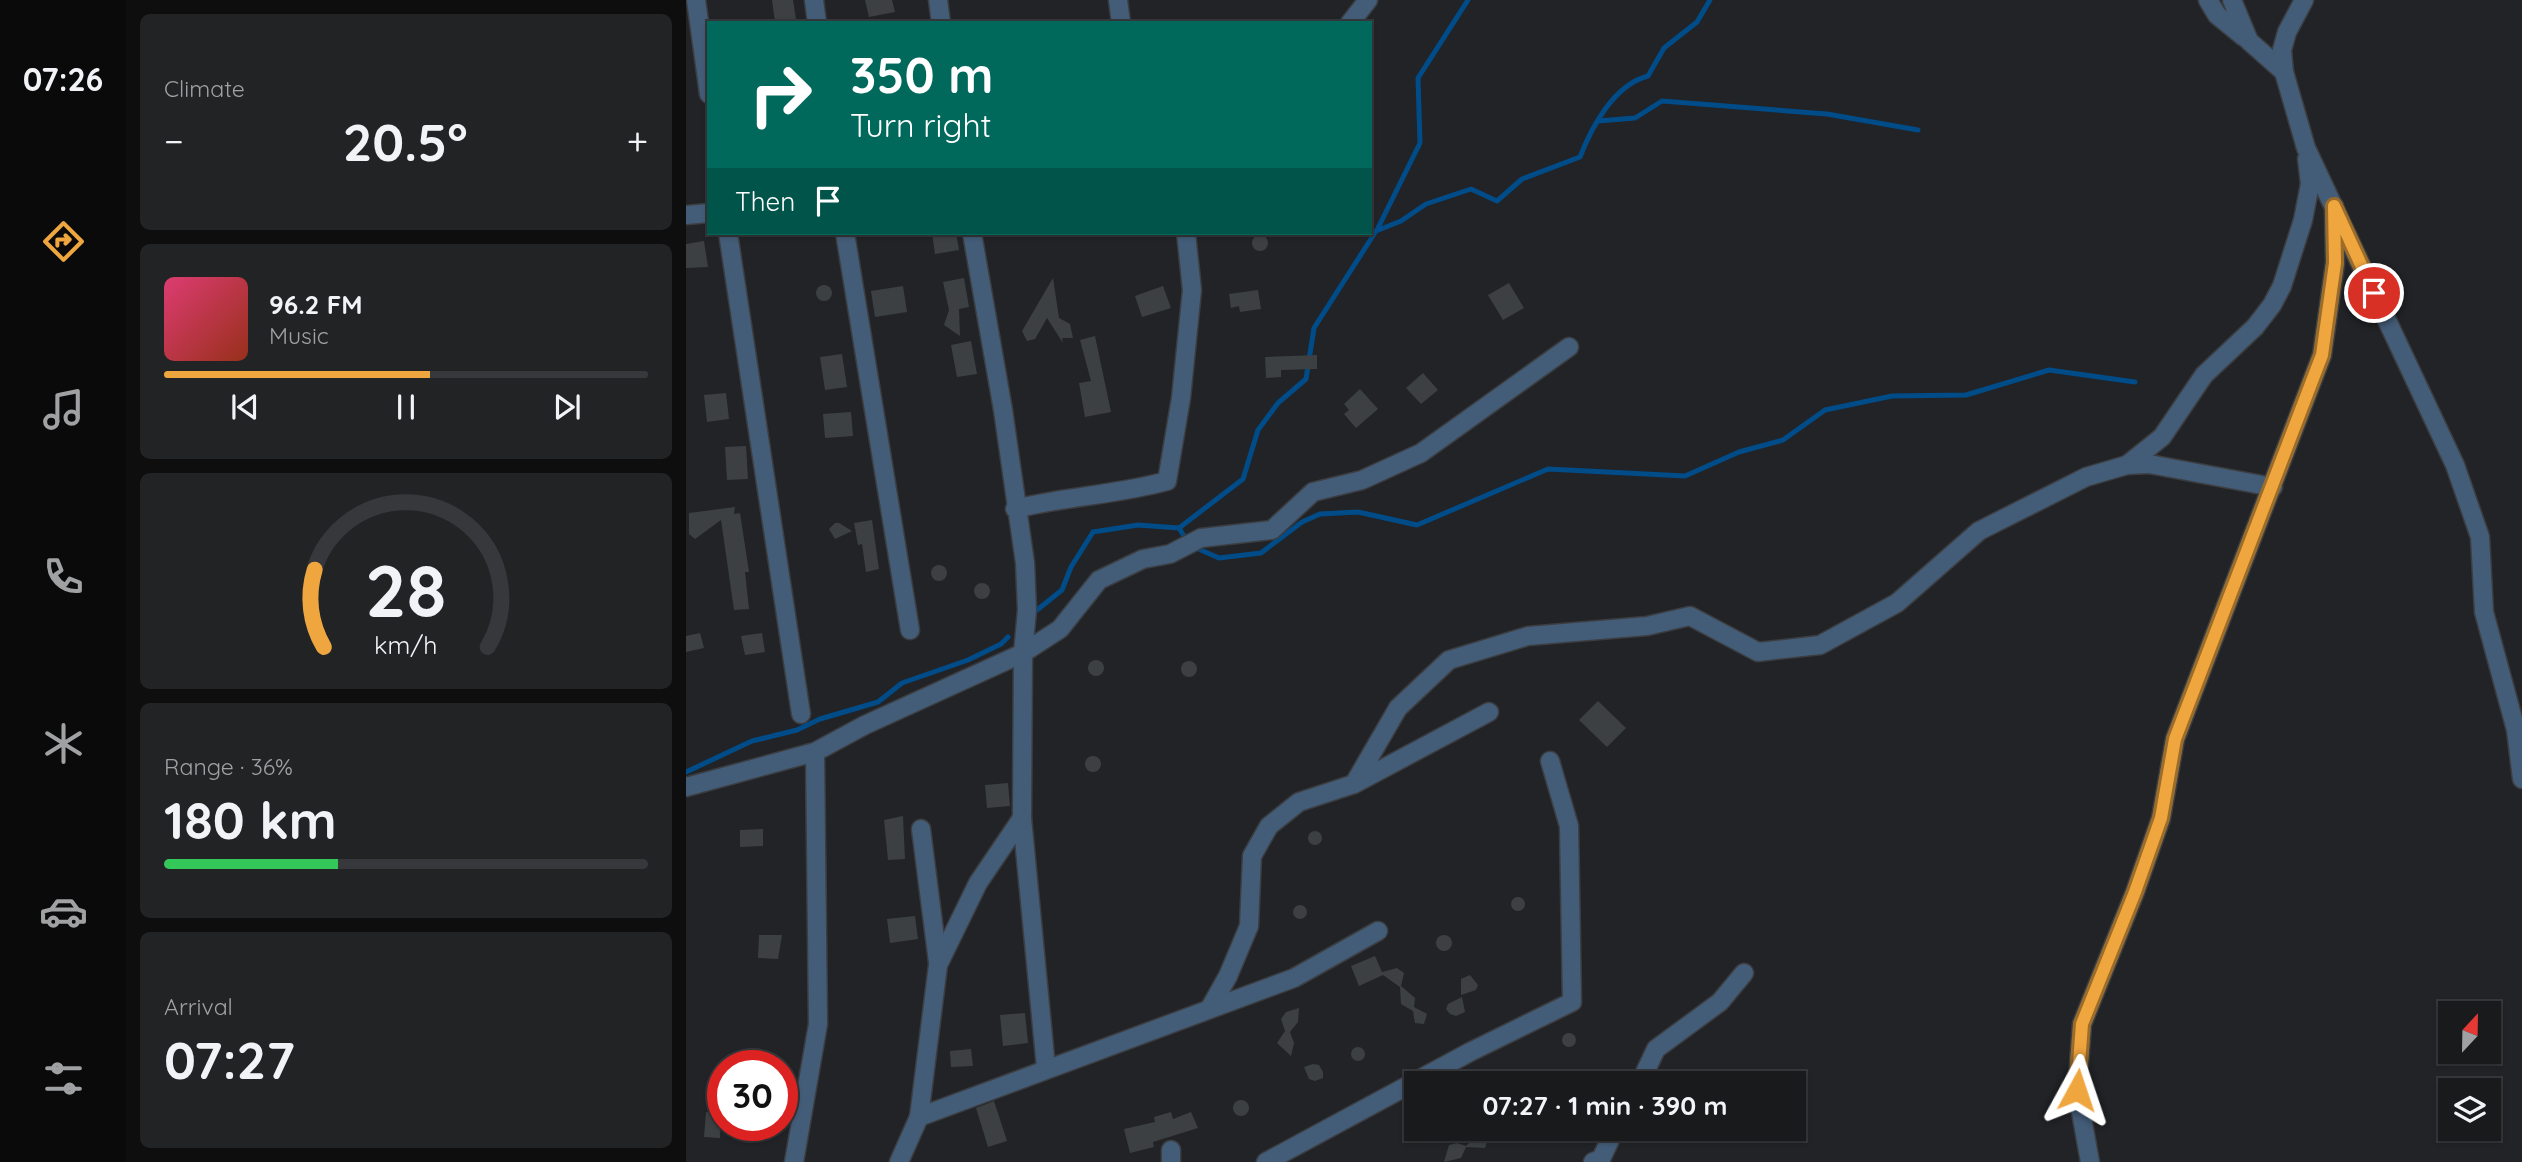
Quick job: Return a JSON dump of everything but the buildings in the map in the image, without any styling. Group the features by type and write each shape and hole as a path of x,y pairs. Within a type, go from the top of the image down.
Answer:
{"street":[{"path":"696,0 707,79"},
{"path":"814,0 817,21"},
{"path":"938,0 941,21"},
{"path":"1118,0 1121,21"},
{"path":"1352,21 1368,0"},
{"path":"2208,0 2217,15 2284,72"},
{"path":"2232,0 2249,41"},
{"path":"2305,0 2285,41 2284,72 2306,148 2455,465 2480,537 2484,612 2516,730 2522,779"},
{"path":"2127,465 2162,437 2204,375 2255,327 2272,305 2293,253 2309,194 2306,148"},
{"path":"2090,1162 2077,1090 2082,1024 2135,892 2161,818 2175,739 2322,355 2335,263 2334,206"},
{"path":"686,215 707,213"},
{"path":"728,235 801,714"},
{"path":"845,235 910,630"},
{"path":"972,235 1003,410 1015,509 1025,563 1027,610 1023,653 1021,818 1046,1068"},
{"path":"1015,509 1050,500 1143,488 1167,481 1181,398 1192,290 1186,235"},
{"path":"686,787 815,752 865,725 1023,653 1060,629 1100,580 1143,559 1170,554 1201,538 1272,530 1313,492 1362,481 1421,453 1569,347"},
{"path":"1354,784 1398,708 1449,660 1528,636 1647,626 1689,616 1758,652 1820,645 1897,603 1979,531 2086,477 2127,465 2174,466 2273,487"},
{"path":"1210,1008 1228,976 1249,926 1252,856 1269,826 1299,802 1354,784 1489,712"},
{"path":"794,1162 818,1024 815,752"},
{"path":"1266,1162 1470,1052 1572,1002 1568,916 1569,826 1550,761"},
{"path":"939,965 978,883 1021,818"},
{"path":"899,1162 919,1117 939,965 921,829"},
{"path":"919,1117 1294,978 1378,931"},
{"path":"1646,1071 1656,1049 1720,1002 1744,973"},
{"path":"1593,1162 1601,1159 1609,1141"}],"waterway":[{"path":"1377,230 1420,143 1418,78 1468,0"},
{"path":"1179,528 1243,479 1258,430 1278,403 1306,379 1314,328 1376,231 1401,221 1426,204 1471,189 1497,201 1522,179 1580,157 1598,120 1615,97 1625,88 1648,76 1664,48 1697,22 1710,0"},
{"path":"1598,121 1635,118 1662,101 1827,114 1918,130"},
{"path":"1194,547 1219,558 1261,553 1302,522 1320,514 1358,512 1417,525 1548,469 1685,476 1739,452 1783,440 1825,410 1892,396 1966,395 2049,370 2135,382"},
{"path":"1037,610 1062,590 1071,567 1093,532 1138,525 1179,528 1187,541"},
{"path":"686,772 752,741 797,730 820,719 878,702 902,683 968,660 1001,644 1008,637"}],"route":[{"path":"2077,1090 2082,1024 2135,892 2161,818 2172,768 2175,739 2246,560 2322,355 2335,263 2334,206 2374,293"}]}
